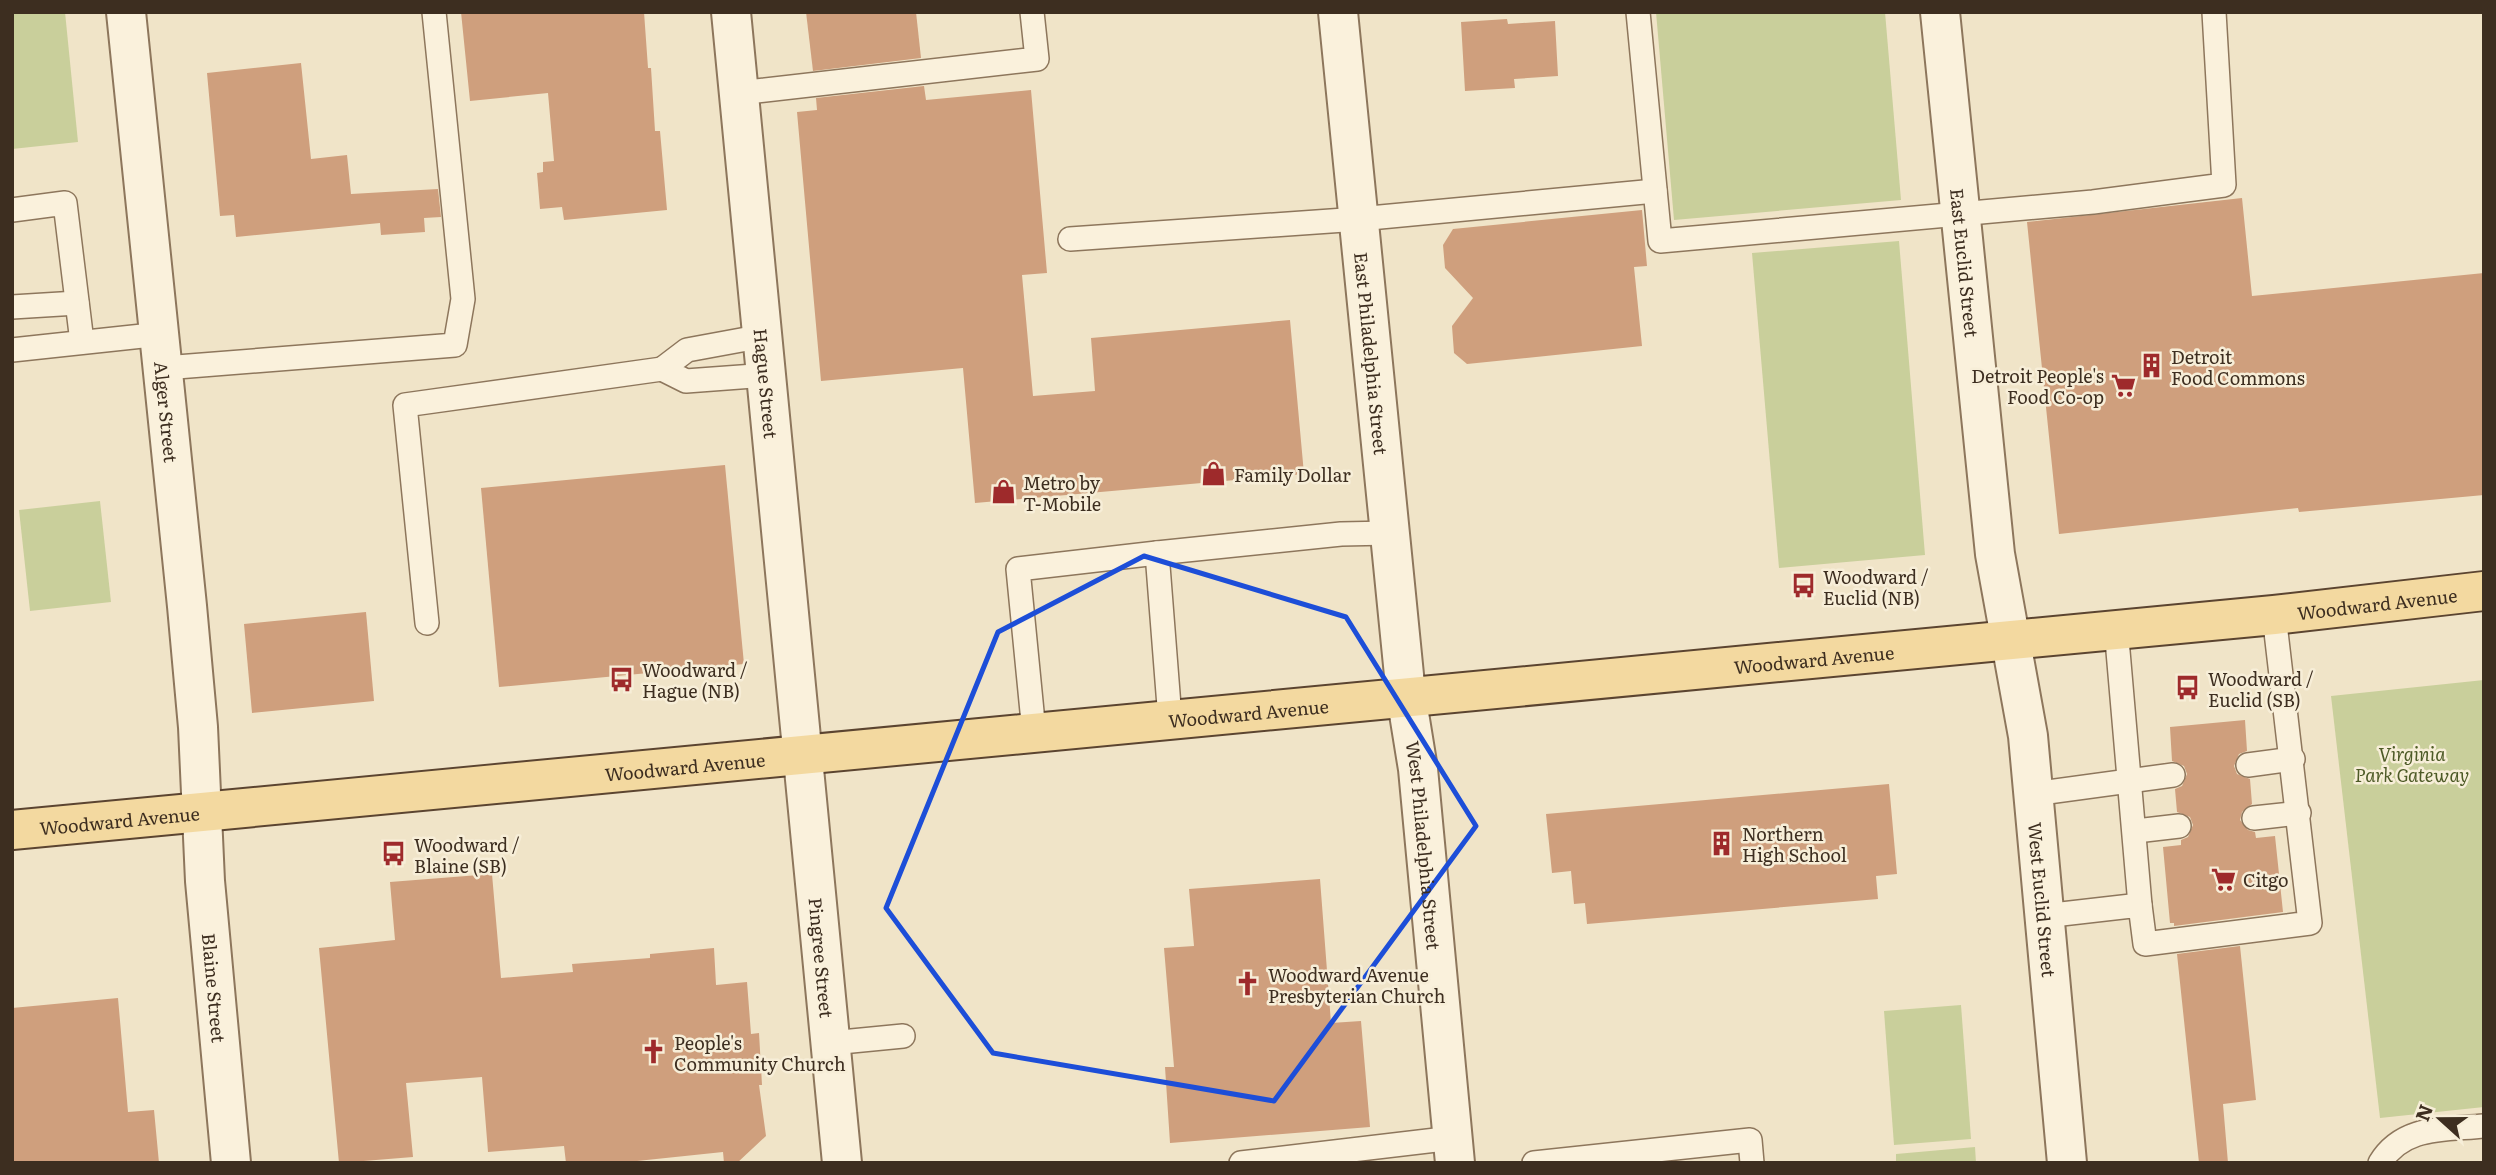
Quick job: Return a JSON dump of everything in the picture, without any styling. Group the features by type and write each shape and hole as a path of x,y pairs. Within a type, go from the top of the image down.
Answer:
{"main road":[{"name":"Woodward Avenue","path":"12,830 1406,695 2274,615 2484,591"}],"street":[{"name":"Alger Street","path":"126,12 162,351 194,687 203,812"},
{"name":"Hague Street","path":"731,12 805,754"},
{"name":"East Philadelphia Street","path":"1338,12 1406,695"},
{"name":"East Euclid Street","path":"1940,12 1995,554 2009,638"},
{"name":"West Euclid Street","path":"2009,638 2028,736 2067,1163"},
{"name":"West Philadelphia Street","path":"1406,695 1419,769 1454,1151"},
{"name":"Pingree Street","path":"805,754 842,1163"},
{"name":"Blaine Street","path":"203,812 205,881 231,1163"}],"lane":[{"path":"12,350 82,342 162,351 455,345 463,299 434,12"},
{"path":"739,93 1037,60 1032,12"},
{"path":"1638,12 1660,241 1961,214 2224,185 2214,12"},
{"path":"1070,239 1359,219 1656,191"},
{"path":"12,210 65,203 82,342"},
{"path":"12,307 77,303"},
{"path":"427,623 405,404 662,369 687,350 763,335"},
{"path":"662,369 685,381 767,374"},
{"path":"1034,732 1017,569 1341,534 1390,533"},
{"path":"1157,553 1170,719"},
{"path":"2116,628 2145,944 2310,923 2293,759 2274,615"},
{"path":"2248,765 2293,759"},
{"path":"2033,794 2173,775"},
{"path":"2254,818 2299,813"},
{"path":"2136,831 2179,826"},
{"path":"2044,916 2140,905"},
{"path":"831,1043 903,1036"},
{"path":"2380,1163 2396,1143 2406,1136 2484,1126"},
{"path":"1534,1163 1749,1140 1752,1163"},
{"path":"1241,1163 1454,1151"}],"highlighted area":[{"path":"1144,556 1346,617 1476,826 1274,1101 993,1053 886,908 998,632"}],"green space":[{"path":"12,12 65,12 78,142 12,149"},
{"path":"1656,12 1885,12 1901,200 1674,220"},
{"path":"1899,241 1925,555 1779,568 1752,253"},
{"path":"100,501 111,602 30,611 19,510"},
{"name":"Virginia Park Gateway","path":"2484,680 2484,1107 2380,1118 2331,696"},
{"path":"1961,1005 1971,1139 1894,1145 1884,1011"},
{"path":"1975,1147 1976,1163 1896,1163 1896,1154"}],"building":[{"path":"461,12 644,12 655,131 660,131 667,210 564,220 562,207 540,209 537,173 543,172 543,162 554,161 548,93 470,101"},
{"path":"806,12 916,12 921,58 813,71"},
{"path":"1507,19 1508,24 1555,21 1558,76 1514,79 1515,88 1465,91 1461,22"},
{"path":"301,63 311,159 347,155 351,194 438,189 441,217 424,218 425,232 381,235 380,223 236,237 234,215 220,216 207,73"},
{"path":"924,86 926,100 1031,90 1047,273 1022,275 1033,396 1095,391 1091,338 1290,320 1304,474 975,503 963,368 821,381 797,112 817,110 816,98"},
{"path":"2242,198 2252,296 2484,273 2484,495 2299,512 2298,508 2059,534 2027,222"},
{"path":"1642,210 1647,266 1634,267 1642,346 1467,364 1454,353 1452,326 1473,298 1445,268 1443,245 1453,229"},
{"path":"725,465 744,664 499,687 481,488"},
{"path":"366,612 374,701 252,713 244,624"},
{"path":"2245,720 2247,751 2239,754 2234,766 2237,774 2250,779 2252,804 2242,812 2240,820 2248,830 2255,832 2256,838 2275,836 2283,912 2174,926 2174,923 2170,923 2163,847 2181,845 2181,840 2188,837 2193,825 2190,817 2177,812 2175,789 2182,786 2187,774 2184,766 2172,761 2170,727"},
{"name":"Northern High School","path":"1889,784 1897,874 1876,876 1878,899 1587,924 1585,903 1574,904 1571,871 1552,873 1546,814"},
{"path":"492,874 501,978 573,972 572,964 650,958 650,954 714,948 716,985 747,982 751,1034 759,1033 762,1085 759,1085 766,1136 737,1163 724,1163 723,1152 618,1163 566,1163 564,1146 488,1152 482,1077 406,1083 413,1157 339,1163 319,948 395,940 390,882"},
{"name":"Woodward Avenue Presbyterian Church","path":"1320,879 1331,1023 1361,1021 1370,1127 1170,1143 1165,1067 1174,1067 1164,948 1194,946 1189,889"},
{"path":"2240,946 2256,1100 2223,1104 2228,1163 2199,1163 2177,954"},
{"path":"118,998 128,1112 154,1110 159,1163 12,1163 12,1008"}],"place":[{"name":"Detroit Food Commons","path":"2151,366"},
{"name":"Detroit People's Food Co-op","path":"2124,385"},
{"name":"Family Dollar","path":"1214,474"},
{"name":"Metro by T-Mobile","path":"1003,492"},
{"name":"Woodward / Euclid (NB)","path":"1803,586"},
{"name":"Woodward / Hague (NB)","path":"622,679"},
{"name":"Woodward / Euclid (SB)","path":"2188,688"},
{"name":"Northern High School","path":"1722,843"},
{"name":"Woodward / Blaine (SB)","path":"394,854"},
{"name":"Citgo","path":"2223,879"},
{"name":"Woodward Avenue Presbyterian Church","path":"1248,984"},
{"name":"People's Community Church","path":"654,1052"}]}
